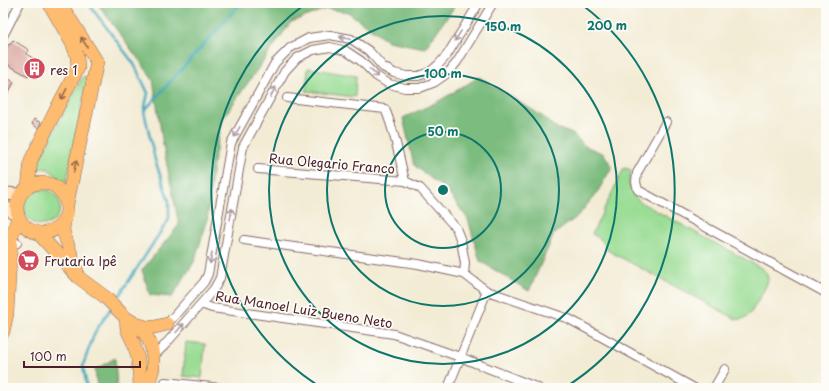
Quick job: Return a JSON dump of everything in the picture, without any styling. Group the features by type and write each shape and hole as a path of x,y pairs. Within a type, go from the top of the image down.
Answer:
{"main road":[{"path":"49,3 73,45 77,56 78,68 31,160 24,191 18,202 18,216 22,224 28,229 37,233 46,234 60,227 67,214 67,204 97,62 60,3"},
{"path":"3,193 24,191 36,183 44,183 53,185 60,190 65,197 67,204"},
{"path":"3,206 18,216"},
{"path":"3,332 10,242 18,216"},
{"path":"64,221 63,232 78,277"},
{"path":"10,242 37,233"},
{"path":"37,233 78,277 105,297 146,335 153,357 153,369 147,388"},
{"path":"128,319 146,327 155,327 167,324"},
{"path":"128,319 127,329 134,344 138,359 141,388"},
{"path":"134,344 141,337 146,335"},
{"path":"138,359 146,360 153,357"}],"street":[{"path":"3,36 20,3"},
{"path":"146,335 155,332 167,324 204,282 208,274 231,143 275,63 290,48 309,38 330,35 351,39 369,51 384,67 394,73 406,76 418,76 430,72 447,55 479,3"},
{"path":"153,357 164,347 214,289 220,278 243,147 285,70 297,58 313,50 330,47 346,51 361,60 376,76 389,84 405,88 420,88 435,82 448,73 457,62 494,3"},
{"path":"287,98 385,109 397,145 405,181 420,188 456,228 461,241 466,263 464,274"},
{"path":"666,122 637,173 636,182 638,190 826,293"},
{"path":"228,158 241,160"},
{"name":"Rua Olegario Franco","path":"258,169 405,181"},
{"path":"244,240 418,264 464,274 487,291 569,320 694,388"},
{"path":"198,289 204,291 207,297"},
{"path":"448,388 487,291"},
{"path":"185,304 188,309 194,312"},
{"name":"Rua Manoel Luiz Bueno Neto","path":"201,304 212,308 394,334 460,356 538,388"},
{"path":"714,388 725,369"},
{"path":"165,382 221,388"}],"green space":[{"path":"97,3 457,3 425,48 388,41 348,12 326,9 291,22 223,118 213,163 207,222 194,262 172,297 150,295 142,270 179,225 163,145 153,79"},
{"path":"308,68 356,76 355,97 306,91"},
{"path":"83,76 87,79 66,184 48,169 35,168"},
{"path":"479,77 542,116 556,128 573,134 585,146 604,154 612,167 598,191 578,216 554,234 529,291 480,261 468,219 447,191 414,165 403,118 439,101"},
{"path":"624,168 629,169 631,172 629,185 634,195 640,202 764,270 767,274 768,280 750,314 745,318 736,319 607,250 605,244 592,234"},
{"path":"46,189 55,194 59,200 59,214 55,220 46,225 38,225 29,220 25,214 24,203 29,194 35,190"},
{"path":"186,342 205,344 202,378 183,376"},
{"path":"115,358 117,388 97,388 95,370"}],"building":[{"path":"13,40 29,50 26,54 36,60 28,76 3,62 3,55"},
{"path":"3,75 14,82 3,103"},
{"path":"34,119 41,123 38,128 32,124"}],"waterway":[{"path":"88,3 134,64 148,93 144,111 155,160 169,201 169,219 115,302"},
{"path":"145,110 241,3"},
{"path":"87,388 83,365 95,332 111,308"}],"place":[{"name":"res 1","path":"35,69"},
{"name":"Frutaria Ipê","path":"29,260"}]}
